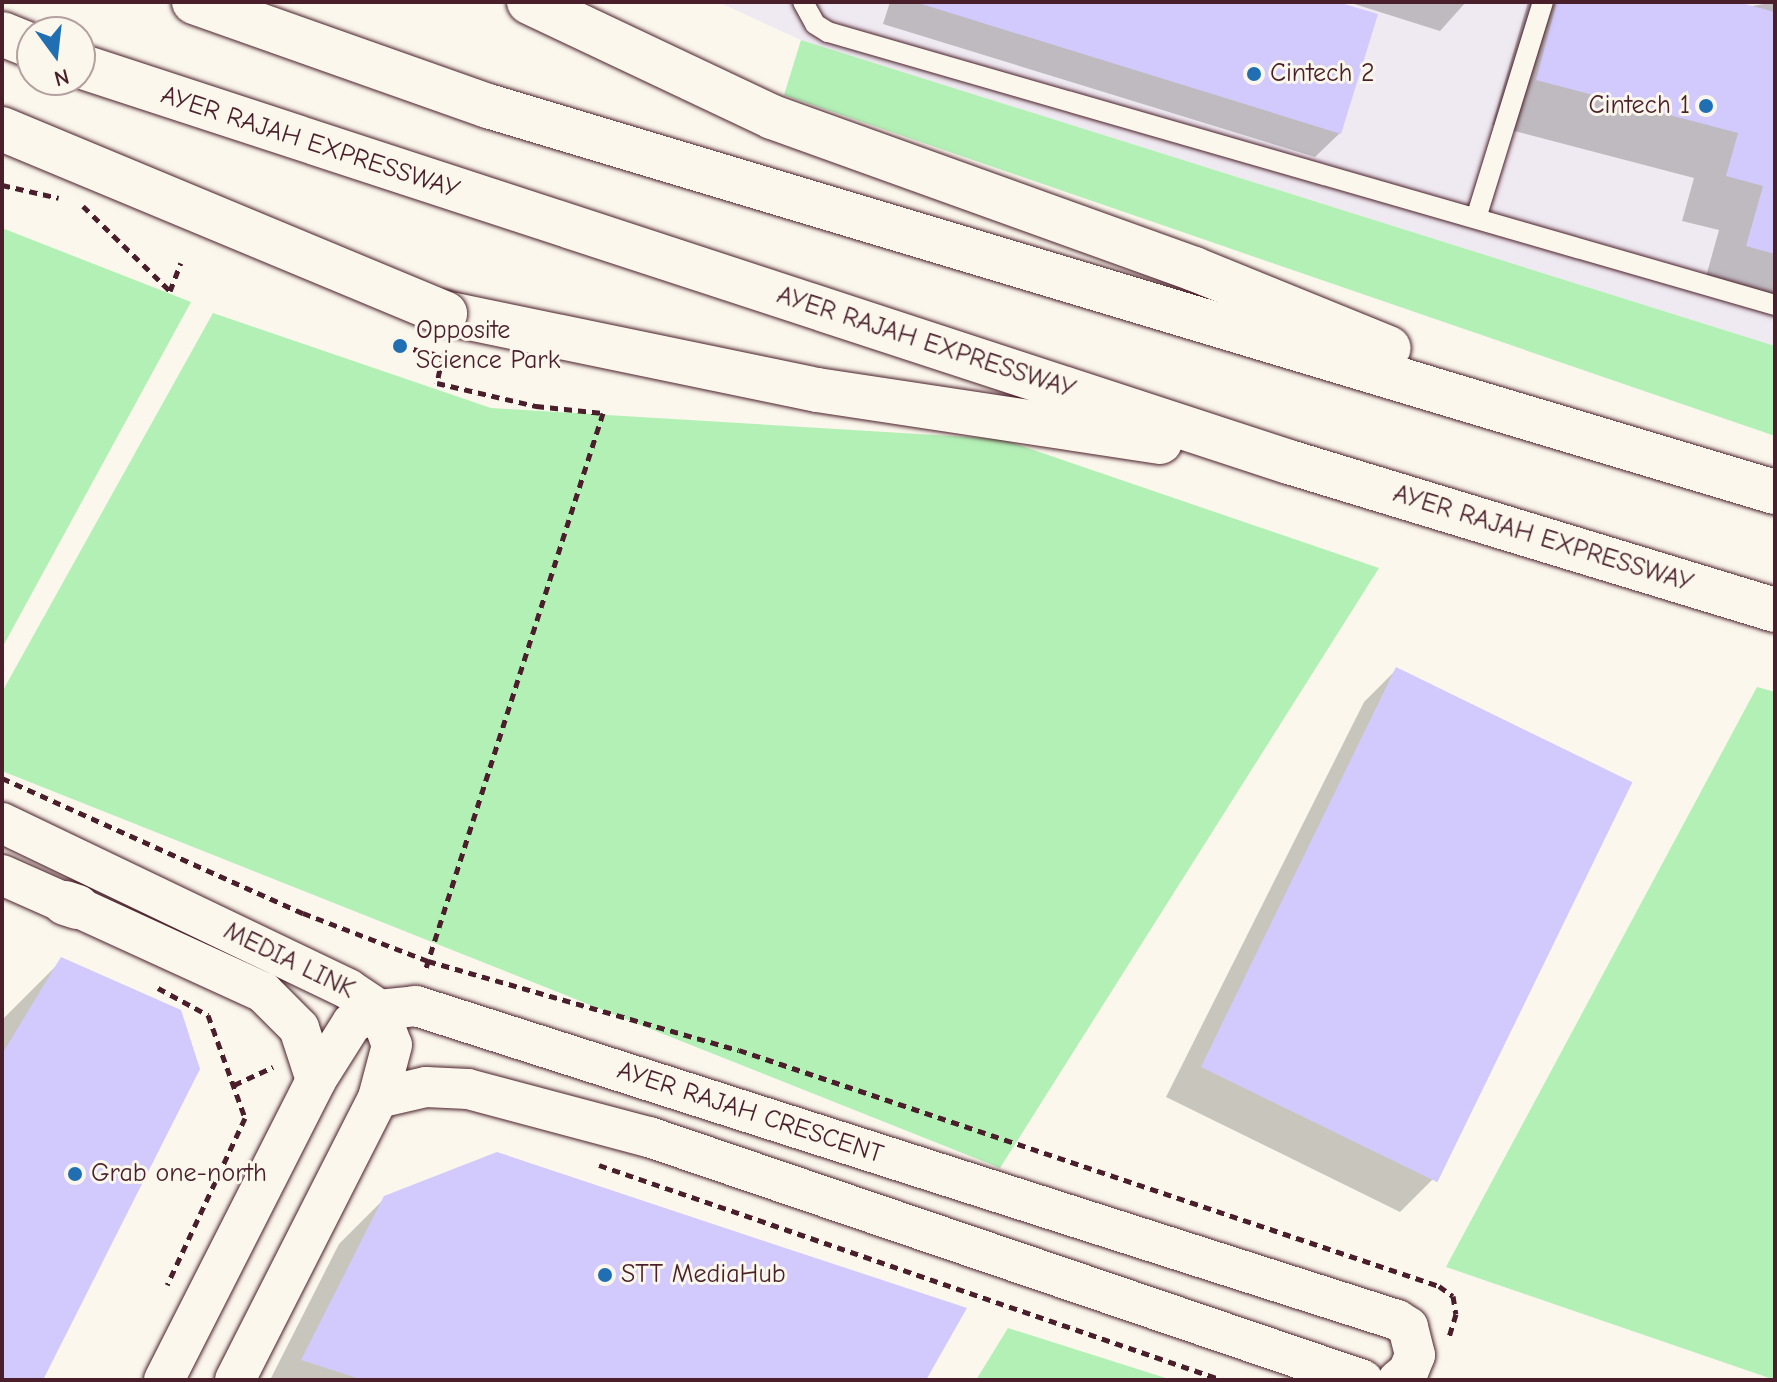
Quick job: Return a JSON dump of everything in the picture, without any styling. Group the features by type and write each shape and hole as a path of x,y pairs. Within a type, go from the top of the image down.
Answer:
{"highway":[{"path":"194,2 488,106 1644,450 1775,492"},
{"path":"529,2 772,117 1194,269 1644,450"},
{"name":"AYER RAJAH EXPRESSWAY","path":"96,71 1289,462 1775,610"},
{"path":"2,129 445,313 817,390 1289,462"}],"street":[{"name":"MEDIA LINK","path":"2,823 348,989 379,1010 392,1045 378,1098 235,1380"},
{"name":"MEDIA LINK","path":"2,875 263,992 299,1028 316,1080"},
{"name":"AYER RAJAH CRESCENT","path":"379,1010 416,1006 1397,1320 1408,1327 1415,1355 1408,1372 1398,1380"},
{"path":"164,1380 316,1080 352,1023 379,1010"},
{"path":"378,1098 426,1087 468,1089 649,1137 1363,1380"}],"lane":[{"path":"803,2 815,24 828,32 1477,215 1775,305"},
{"path":"1477,215 1543,2"}],"path":[{"path":"2,185 64,199"},
{"path":"79,202 170,291 181,263"},
{"path":"400,346 443,356 437,383 536,406 603,413 428,961"},
{"path":"2,778 303,913 428,961 739,1050 1439,1286 1453,1296 1456,1314 1448,1340"},
{"path":"154,986 208,1015 245,1118 165,1289"},
{"path":"593,1163 1222,1380"}],"shaded area":[{"path":"718,2 1775,2 1775,346 801,40"}],"green space":[{"path":"801,40 1775,346 1775,436 784,95"},
{"path":"2,228 191,302 2,648"},
{"path":"213,313 491,408 1001,439 1379,568 1000,1168 2,771 2,692"},
{"path":"1757,687 1775,692 1775,1380 1446,1267"},
{"path":"1008,1328 1172,1380 976,1380"}],"building":[{"name":"Cintech 2","path":"915,2 1337,2 1378,14 1341,134"},
{"name":"Cintech 1","path":"1557,2 1737,2 1775,12 1775,254 1746,246 1763,186 1726,176 1738,133 1536,80"},
{"path":"1396,667 1632,782 1437,1182 1201,1067"},
{"name":"Grab one-north","path":"61,957 181,1010 200,1069 43,1380 2,1380 2,1054"},
{"name":"STT MediaHub","path":"497,1152 967,1308 926,1380 363,1380 301,1360 384,1196"}],"place":[{"name":"Cintech 2","path":"1254,74"},
{"name":"Cintech 1","path":"1706,106"},
{"name":"Opposite Science Park","path":"400,346"},
{"name":"Grab one-north","path":"75,1174"},
{"name":"STT MediaHub","path":"605,1275"}]}
